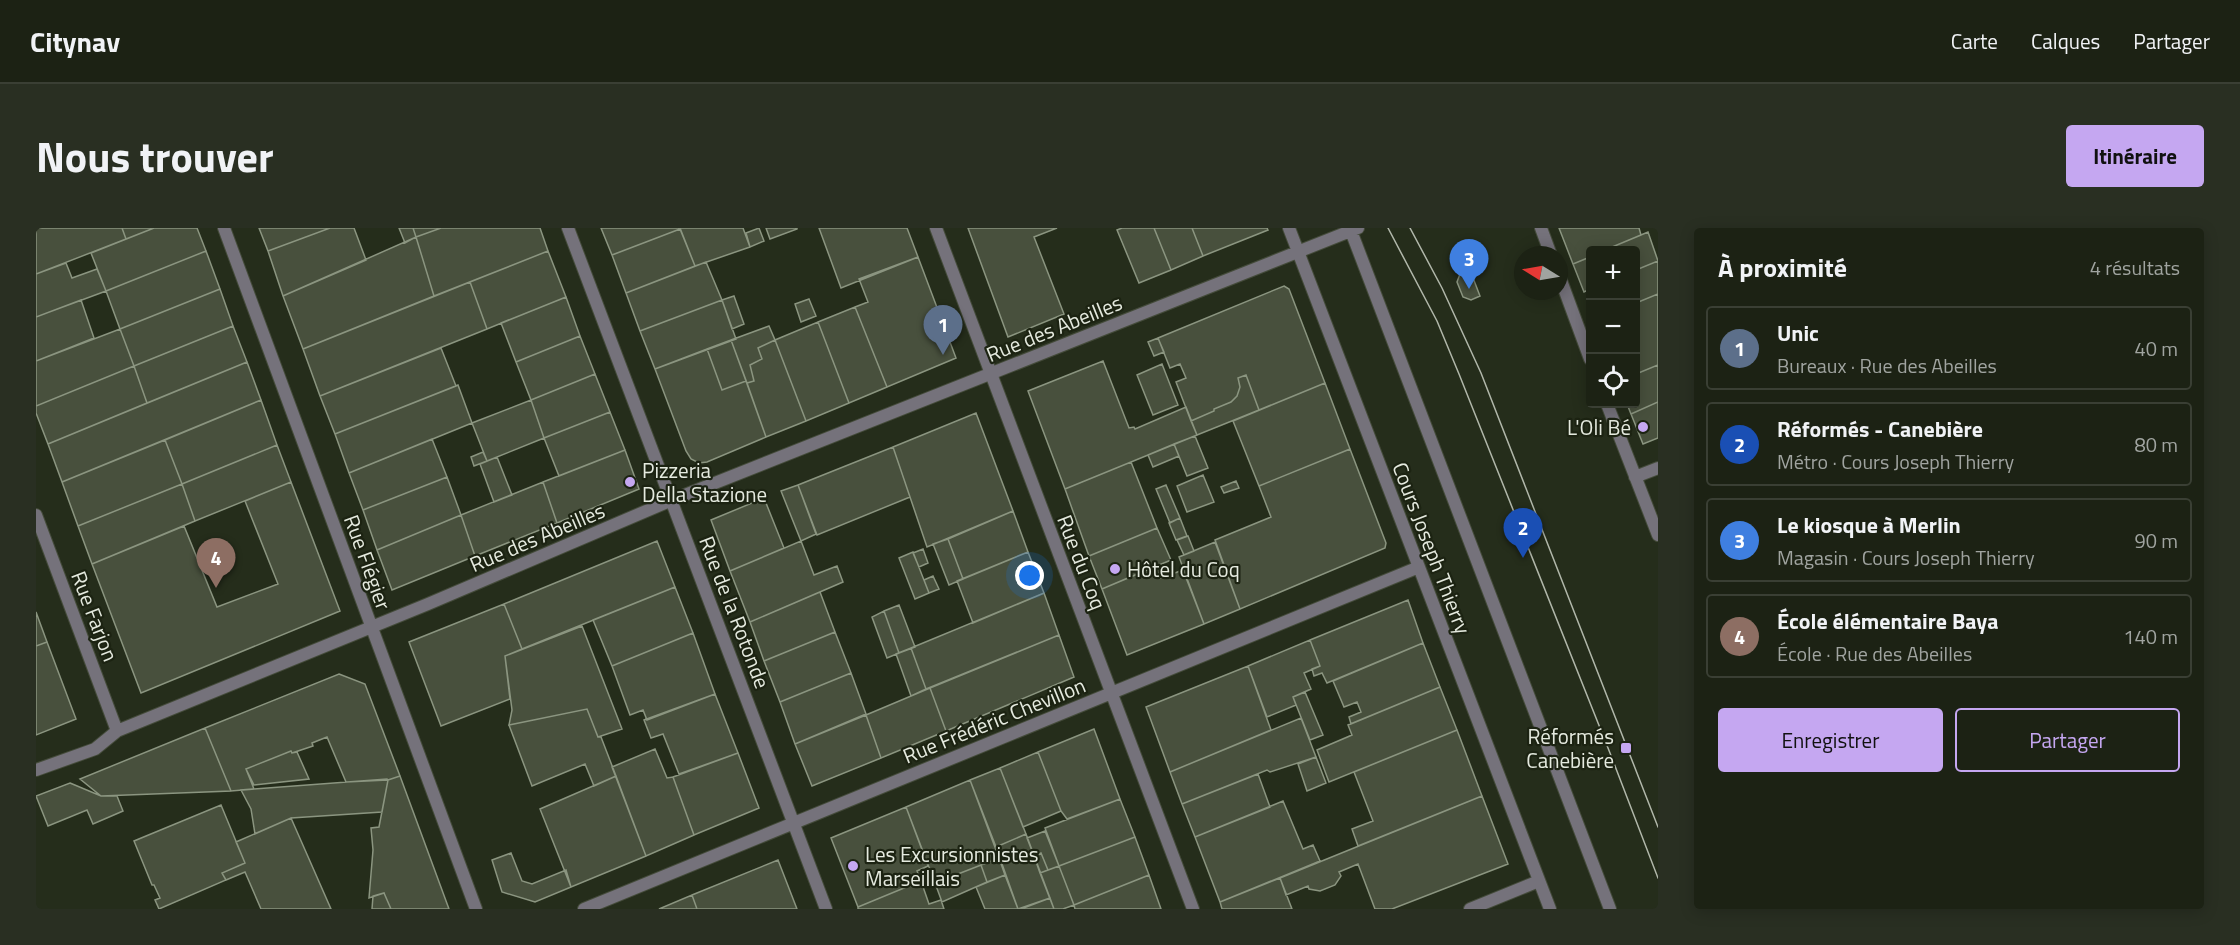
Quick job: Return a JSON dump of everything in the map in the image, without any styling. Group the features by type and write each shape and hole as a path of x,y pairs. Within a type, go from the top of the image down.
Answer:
{"street":[{"name":"Rue Flégier","path":"224,228 476,909"},
{"name":"Rue de la Rotonde","path":"568,228 826,909"},
{"name":"Rue du Coq","path":"936,228 1193,909"},
{"name":"Cours Joseph Thierry","path":"1289,228 1550,909"},
{"path":"1541,228 1548,246"},
{"name":"Rue des Abeilles","path":"36,770 95,749 117,731 672,500 1355,229"},
{"name":"Cours Joseph Thierry","path":"1355,229 1610,909"},
{"path":"1568,299 1588,354"},
{"path":"1609,408 1658,535"},
{"path":"1635,477 1658,468"},
{"name":"Rue Farjon","path":"36,515 117,731"},
{"name":"Rue Frédéric Chevillon","path":"584,909 1419,567"},
{"path":"1470,909 1539,881"}],"building":[{"path":"36,228 122,228 126,239 36,274"},
{"path":"122,228 154,228 126,239"},
{"path":"154,228 197,228 206,251 106,291 91,253"},
{"path":"259,228 330,228 268,251"},
{"path":"330,228 354,228 366,260 283,296 268,251"},
{"path":"399,228 413,228 416,237 405,243"},
{"path":"413,228 441,228 416,237"},
{"path":"441,228 540,228 548,251 434,296 416,237"},
{"path":"601,228 680,228 680,229 612,255"},
{"path":"680,228 743,228 750,247 695,266"},
{"path":"759,228 764,241 750,247 746,233"},
{"path":"766,228 797,228 797,229 770,239"},
{"path":"819,228 907,228 918,257 841,288"},
{"path":"968,228 1057,228 1034,237 1064,314 1008,337"},
{"path":"1154,228 1171,270 1139,283 1117,230"},
{"path":"1154,228 1192,228 1203,256 1171,270"},
{"path":"1192,228 1267,228 1268,230 1203,256"},
{"path":"1559,228 1639,228 1641,235 1615,246 1586,246 1586,259 1573,264 1568,246"},
{"path":"680,229 695,266 626,293 612,255"},
{"path":"1648,232 1658,261 1640,268 1640,246 1615,246"},
{"path":"416,237 434,296 303,349 283,296"},
{"path":"206,251 220,289 120,329 106,291"},
{"path":"548,251 566,297 487,329 470,282"},
{"path":"918,257 956,358 887,387 855,307 868,302 859,279"},
{"path":"1586,259 1586,291 1584,292 1573,264"},
{"path":"1658,261 1658,294 1640,301 1640,300 1640,268"},
{"path":"706,262 722,300 640,331 626,293"},
{"path":"66,263 72,278 97,269 106,291 36,317 36,274"},
{"path":"1470,270 1480,296 1471,300 1463,297 1457,282 1460,274"},
{"path":"470,282 487,329 320,396 303,349"},
{"path":"1284,286 1289,289 1325,383 1259,410 1246,375 1238,378 1240,387 1237,396 1231,402 1191,421 1176,382 1186,378 1180,364 1170,368 1158,338"},
{"path":"220,289 233,326 134,366 120,329"},
{"path":"1658,294 1658,365 1640,372 1640,354 1640,301"},
{"path":"734,296 744,324 732,329 722,300"},
{"path":"566,297 580,336 516,362 501,323"},
{"path":"809,299 816,316 801,322 795,304"},
{"path":"81,300 94,338 36,361 36,317"},
{"path":"722,300 736,339 655,369 640,331"},
{"path":"855,307 887,387 849,403 818,322"},
{"path":"818,322 849,403 806,421 775,340"},
{"path":"233,326 247,362 147,403 134,366"},
{"path":"769,326 775,340 758,348 762,359 750,365 754,381 747,383 731,340"},
{"path":"120,329 134,366 36,406 36,361"},
{"path":"580,336 595,374 531,400 516,362"},
{"path":"1158,338 1164,352 1154,356 1148,342"},
{"path":"731,340 746,381 722,390 707,349"},
{"path":"775,340 806,421 766,437 747,383 754,381 750,365 762,359 758,348"},
{"path":"441,348 456,386 335,434 320,396"},
{"path":"707,349 722,390 746,381 766,437 707,462 699,463 691,459 686,451 655,369"},
{"path":"1103,361 1129,428 1134,427 1135,429 1186,407 1197,435 1065,489 1028,391"},
{"path":"247,362 261,400 62,482 48,444"},
{"path":"1162,364 1178,405 1153,415 1137,375"},
{"path":"1658,365 1658,402 1631,414 1629,408 1640,408 1640,372"},
{"path":"134,366 147,403 48,444 36,413 36,406"},
{"path":"595,374 610,412 544,438 531,400"},
{"path":"1246,375 1259,410 1197,435 1191,421 1231,402 1237,396 1240,387 1238,378"},
{"path":"1325,383 1350,449 1259,486 1233,421"},
{"path":"458,385 472,423 349,473 335,434"},
{"path":"261,400 277,445 182,484 165,440"},
{"path":"531,400 544,438 487,461 472,423"},
{"path":"1658,402 1658,438 1643,444 1631,414"},
{"path":"610,412 625,450 559,476 544,438"},
{"path":"976,413 1013,511 927,547 893,447"},
{"path":"1195,436 1208,468 1187,476 1174,444"},
{"path":"432,439 447,477 363,510 349,473"},
{"path":"165,440 182,484 78,526 62,482"},
{"path":"1174,444 1179,456 1153,467 1148,455"},
{"path":"277,445 291,482 195,521 182,484"},
{"path":"893,447 910,497 817,535 798,485"},
{"path":"1350,449 1386,543 1385,548 1240,609 1215,540 1271,517 1259,486"},
{"path":"625,450 639,489 557,523 543,482"},
{"path":"483,452 487,461 474,466 471,457"},
{"path":"497,457 512,495 494,502 480,464"},
{"path":"1131,462 1157,528 1089,556 1065,489"},
{"path":"1203,475 1214,502 1187,512 1177,486"},
{"path":"447,477 461,515 377,550 363,510"},
{"path":"1236,481 1239,488 1224,493 1221,487"},
{"path":"291,482 340,611 141,693 92,564 184,526 217,607 278,584 245,501"},
{"path":"543,482 557,523 475,556 461,515"},
{"path":"182,484 195,521 92,564 78,526"},
{"path":"798,485 816,534 801,541 781,491"},
{"path":"1166,485 1180,518 1170,523 1156,489"},
{"path":"764,498 784,548 730,571 711,520"},
{"path":"1013,511 1028,552 963,579 948,539"},
{"path":"461,515 475,556 392,590 377,550"},
{"path":"1180,518 1187,536 1176,540 1169,523"},
{"path":"1157,528 1171,560 1102,589 1089,556"},
{"path":"1188,536 1194,551 1184,555 1177,540"},
{"path":"948,539 963,579 949,585 933,544"},
{"path":"657,541 675,587 522,649 504,604"},
{"path":"801,541 814,575 837,566 843,582 750,622 730,571"},
{"path":"1215,542 1240,609 1204,624 1179,557"},
{"path":"923,549 928,563 919,567 913,553"},
{"path":"913,552 929,593 915,599 899,558"},
{"path":"1028,552 1044,593 973,623 957,581"},
{"path":"1156,566 1161,578 1183,570 1204,624 1127,655 1102,589"},
{"path":"933,576 939,589 929,593 924,580"},
{"path":"675,587 693,633 612,666 593,620"},
{"path":"820,592 835,632 764,661 750,622"},
{"path":"1044,593 1059,635 926,689 911,648"},
{"path":"1408,600 1423,643 1327,683 1322,673 1314,676 1312,669 1320,666 1310,640"},
{"path":"504,604 522,649 505,656 510,699 441,726 409,642"},
{"path":"899,605 915,647 899,653 884,611"},
{"path":"884,611 899,653 887,658 872,617"},
{"path":"36,612 47,642 36,646"},
{"path":"582,626 622,729 598,737 587,709 509,725 512,710 505,656"},
{"path":"835,632 851,673 780,702 764,661"},
{"path":"693,633 715,694 647,720 643,710 630,715 612,666"},
{"path":"1059,635 1074,677 946,731 930,688"},
{"path":"1310,640 1320,666 1304,673 1311,689 1293,697 1296,705 1267,717 1248,666"},
{"path":"47,642 76,719 36,735 36,646"},
{"path":"1423,643 1440,687 1351,724 1349,717 1361,712 1357,702 1344,707 1333,681"},
{"path":"911,648 926,689 911,696 896,654"},
{"path":"1248,666 1271,730 1170,772 1146,707"},
{"path":"851,673 866,714 795,744 780,702"},
{"path":"339,674 365,684 400,776 388,780 346,782 327,737 312,743 313,746 292,753 291,751 246,769 254,789 231,791 205,728"},
{"path":"1440,687 1457,730 1329,782 1317,750 1352,735 1348,725"},
{"path":"930,688 946,731 881,758 866,715"},
{"path":"1305,692 1323,735 1310,740 1293,697"},
{"path":"715,694 738,753 679,774 663,734 651,738 644,720"},
{"path":"587,709 616,776 594,786 585,764 532,786 509,725"},
{"path":"866,715 881,758 812,786 795,744"},
{"path":"1301,718 1316,757 1270,772 1267,770 1182,804 1170,772"},
{"path":"205,728 231,791 101,796 80,779"},
{"path":"1094,729 1120,799 1067,819 1061,811 1038,752"},
{"path":"1457,730 1482,796 1358,846 1352,829 1373,821 1354,772"},
{"path":"655,749 667,778 673,777 694,835 646,856 612,767"},
{"path":"291,751 292,753 297,752 309,779 254,785 246,769"},
{"path":"1038,752 1061,811 1023,827 1000,768"},
{"path":"738,753 759,808 694,835 673,777"},
{"path":"1316,757 1326,783 1307,791 1298,764"},
{"path":"1000,768 1026,834 996,847 970,780"},
{"path":"1258,774 1270,807 1195,837 1182,804"},
{"path":"400,776 449,909 391,909 384,893 369,898 373,850 371,828 379,827 388,780"},
{"path":"616,776 646,856 571,887 540,809"},
{"path":"387,779 382,812 291,818 255,834 251,809 241,790"},
{"path":"970,780 999,858 935,883 906,807"},
{"path":"70,783 101,796 117,796 123,811 93,824 87,810 48,826 36,796"},
{"path":"1482,796 1508,864 1392,909 1375,909 1358,864 1339,872 1341,876 1335,885 1320,891 1309,889 1308,886 1286,895 1280,878"},
{"path":"1120,799 1135,837 1059,866 1045,828"},
{"path":"1283,801 1303,849 1313,845 1320,861 1220,902 1195,837"},
{"path":"221,805 245,863 222,873 226,880 159,909 155,900 160,898 152,885 134,841"},
{"path":"906,807 928,866 917,871 921,881 858,907 831,838"},
{"path":"291,818 331,909 261,909 245,872 226,880 222,873 245,863 236,842"},
{"path":"1045,831 1059,866 1048,870 1041,853 1034,856 1027,838"},
{"path":"1026,834 1050,898 1018,909 996,847"},
{"path":"1135,837 1149,875 1074,905 1059,866"},
{"path":"511,853 522,881 532,884 566,870 571,887 535,902 502,892 492,860"},
{"path":"1041,853 1048,870 1040,873 1034,856"},
{"path":"999,858 1005,875 987,882 981,865"},
{"path":"778,860 797,909 697,909 692,895"},
{"path":"981,865 987,882 942,902 935,883"},
{"path":"1059,866 1074,905 1054,909 1040,873"},
{"path":"1005,875 1018,909 985,909 976,887"},
{"path":"1149,875 1161,909 1075,909 1074,905"},
{"path":"1280,878 1292,909 1222,909 1220,902"},
{"path":"921,881 929,904 941,900 944,909 858,909 858,907"},
{"path":"384,893 391,909 372,909 373,896"},
{"path":"692,895 697,909 659,909"},
{"path":"1050,898 1054,909 1021,909"}],"tram line":[{"path":"1388,228 1437,321 1658,878"},
{"path":"1410,228 1442,288 1481,373 1658,827"}],"place":[{"name":"Le kiosque à Merlin","path":"1469,289"},
{"name":"Unic","path":"943,355"},
{"name":"L'Oli Bé","path":"1643,427"},
{"name":"Pizzeria Della Stazione","path":"630,482"},
{"name":"Réformés - Canebière","path":"1523,558"},
{"name":"Hôtel du Coq","path":"1115,569"},
{"name":"École élémentaire Baya","path":"216,588"},
{"name":"Réformés Canebière","path":"1626,748"},
{"name":"Les Excursionnistes Marseillais","path":"853,866"}]}
